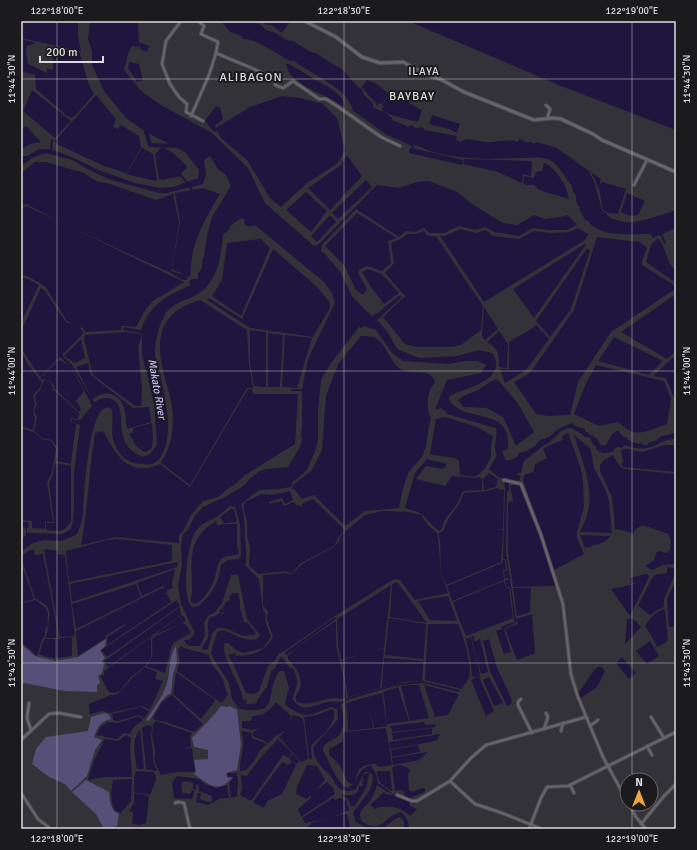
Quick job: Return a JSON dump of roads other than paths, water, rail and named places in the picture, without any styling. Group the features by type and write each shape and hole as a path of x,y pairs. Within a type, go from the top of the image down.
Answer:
{"street":[{"path":"182,21 166,41 162,64 170,84 179,97 187,104 186,112 203,122"},
{"path":"191,116 209,75 218,42 201,34 204,26 198,21"},
{"path":"306,21 336,37 362,57 380,63 403,62 464,92 534,120 561,119 593,134 602,140 676,172"},
{"path":"216,53 251,66 275,81 275,85 279,87 283,88 293,81 318,99 326,99 381,137 400,146"},
{"path":"546,105 550,109 547,119"},
{"path":"634,185 647,160"},
{"path":"504,480 520,483 522,485 541,535 563,604 572,675 580,703 603,757 619,785"},
{"path":"521,699 518,702 518,705 532,733"},
{"path":"29,704 27,718 31,730"},
{"path":"21,740 46,715 52,712 81,717"},
{"path":"544,729 548,718 546,713"},
{"path":"651,716 664,738"},
{"path":"397,795 412,801 417,800 450,781 471,758 486,745 586,717"},
{"path":"590,726 598,720"},
{"path":"561,731 564,723"},
{"path":"529,829 547,787 567,787 676,732"},
{"path":"647,746 652,755"},
{"path":"450,781 475,804 542,829"},
{"path":"641,824 676,784"},
{"path":"570,785 574,793"},
{"path":"21,793 38,819 51,829"},
{"path":"175,803 184,803 190,829"},
{"path":"633,812 646,829"}],"water":[{"path":"21,21 78,21 78,37 81,51 21,38"},
{"name":"Makato River","path":"90,21 138,21 139,42 149,46 147,52 140,49 140,45 139,47 132,46 128,54 124,70 141,91 161,105 212,133 248,168 265,203 314,246 319,244 377,185 399,188 417,182 429,181 457,192 472,204 503,223 517,225 534,215 545,219 568,215 577,225 567,230 533,228 519,236 494,232 486,227 475,230 459,226 444,233 429,233 424,228 415,232 406,231 399,237 356,209 322,245 321,251 341,273 352,296 372,316 400,295 402,297 377,320 387,331 397,349 419,358 457,356 479,350 492,353 496,363 494,371 490,376 478,385 450,396 449,399 455,407 495,420 503,426 507,435 508,449 502,451 506,460 515,458 519,453 527,451 535,446 540,440 549,437 558,429 572,423 575,426 585,429 585,431 596,438 601,445 606,445 612,434 618,430 622,436 628,438 627,439 632,442 639,444 640,442 644,445 648,445 649,442 655,441 661,436 676,433 676,439 666,440 651,447 638,448 625,445 621,448 615,448 612,452 604,453 596,449 596,446 594,446 590,438 584,437 582,434 571,428 566,429 561,431 550,442 524,461 521,473 518,473 517,475 521,476 519,481 498,477 489,469 497,455 495,448 496,428 447,414 441,408 436,410 447,380 481,373 486,365 477,361 449,364 403,361 392,353 376,330 364,326 362,328 359,327 331,363 321,380 318,410 318,441 307,470 293,481 291,487 259,490 241,504 245,528 245,565 259,579 263,610 266,614 265,620 271,637 263,648 243,653 236,650 228,643 225,643 225,654 243,699 246,700 247,704 257,703 257,700 267,687 271,671 275,668 282,657 290,668 293,668 296,677 297,684 293,700 297,704 310,707 323,703 340,702 344,720 343,728 338,736 326,744 323,748 323,751 334,772 340,782 348,788 363,769 371,766 376,774 378,783 392,793 387,792 377,785 371,800 361,811 360,818 362,822 369,825 379,825 395,814 401,812 409,824 409,829 404,829 404,821 400,817 377,829 368,828 356,822 353,813 370,790 373,779 372,774 369,773 367,786 355,806 351,807 348,799 341,796 342,794 351,795 356,793 359,786 363,785 363,776 356,789 351,791 343,790 335,784 333,779 316,760 314,746 338,719 337,709 331,707 313,714 304,715 289,708 285,703 289,688 284,671 280,671 278,673 274,682 269,703 266,707 252,710 239,709 232,699 229,683 211,653 217,632 223,630 239,637 252,640 257,639 260,635 247,619 238,575 231,575 222,603 214,613 209,615 206,619 204,623 205,636 200,646 189,646 184,640 189,640 195,633 181,604 178,585 182,565 181,545 183,534 188,530 194,517 203,507 237,490 260,471 288,467 300,447 302,440 302,389 308,359 335,303 332,293 324,282 255,225 249,227 245,225 244,219 241,218 230,226 229,230 223,234 217,268 209,284 196,295 170,308 162,320 157,336 155,353 166,402 168,426 165,448 160,458 151,464 141,464 125,459 115,445 112,433 112,409 104,408 97,417 93,432 86,471 83,517 76,535 61,541 43,540 31,544 21,552 21,539 26,535 26,529 23,527 23,522 28,522 29,527 27,528 27,533 63,534 71,529 74,509 74,470 80,425 71,422 72,419 81,419 92,406 79,380 70,365 84,391 76,401 81,409 79,412 54,388 54,385 50,381 47,379 42,380 40,378 59,360 69,365 60,357 40,377 21,348 21,331 41,288 45,291 66,322 76,325 67,321 45,286 27,276 21,275 21,209 26,206 65,224 26,204 21,207 21,173 35,162 46,162 84,173 96,181 110,184 156,200 173,194 179,223 171,273 72,228 184,282 153,301 146,309 136,327 122,326 121,330 85,332 83,328 79,327 84,333 62,355 73,366 92,399 76,367 88,363 91,375 133,408 149,407 151,422 127,429 126,416 122,403 119,399 112,394 104,394 92,400 95,402 108,398 117,403 126,444 133,452 143,457 150,454 157,445 154,403 142,355 142,335 138,346 142,389 141,406 135,406 93,375 84,340 85,335 126,332 141,334 123,330 124,327 141,330 144,321 159,302 191,285 189,282 191,279 198,279 198,274 202,268 202,261 212,217 231,186 226,175 218,169 210,156 204,160 206,175 203,184 167,193 159,193 111,180 72,160 46,153 34,157 21,166 21,158 23,156 27,156 39,149 51,149 96,169 135,183 161,188 173,187 198,178 199,170 185,152 144,131 126,118 104,91 92,65 92,51 88,39","holes":["230,506 235,507 240,524 241,556 238,559 228,560 221,565 218,580 211,593 199,606 192,607 187,593 186,570 193,537 202,525"]},
{"path":"221,21 254,21 257,24 259,23 266,30 276,33 286,40 293,41 309,51 318,54 343,70 358,87 362,89 364,95 373,103 373,107 383,111 392,118 392,120 407,127 412,125 415,128 422,127 425,130 457,136 456,140 461,142 469,139 486,142 510,140 518,142 519,139 522,139 521,141 524,140 525,142 532,142 534,144 537,142 557,148 589,171 595,184 602,210 612,219 624,222 636,222 676,210 676,228 653,238 650,234 616,234 600,230 585,220 576,201 576,195 573,192 572,186 557,165 544,158 499,159 457,157 437,153 414,145 413,148 463,160 462,165 409,153 410,148 412,148 410,145 387,135 353,111 345,96 329,83 294,61 290,61 254,41 243,39 242,36 230,32"},
{"path":"266,21 288,21 289,23 282,33 273,26 264,24"},
{"path":"408,21 676,21 676,130 561,86"},
{"path":"21,39 36,43 27,46 26,53 28,64 47,73 47,68 53,70 53,55 56,53 58,48 79,51 88,82 94,94 75,116 71,118 66,115 36,89 35,75 21,71"},
{"path":"129,62 139,64 143,80 137,82 128,68"},
{"path":"286,63 338,94 342,98 345,108 301,84 287,69"},
{"path":"367,80 375,83 389,94 382,104 379,103 377,107 376,103 362,87"},
{"path":"32,90 71,121 55,138 23,111"},
{"path":"96,95 116,119 113,127 118,129 121,125 139,136 141,148 126,173 104,166 57,144 55,141"},
{"path":"389,95 401,99 422,110 419,120 417,122 388,114 381,109"},
{"path":"282,96 300,98 323,104 337,118 345,150 338,163 307,183 281,207 270,198 247,160 221,138 216,128 250,107"},
{"path":"216,106 220,108 223,118 215,125 217,132 213,131 205,121"},
{"path":"432,115 460,124 457,133 449,129 429,124"},
{"path":"26,126 41,142 30,144 21,149 21,129"},
{"path":"162,147 172,152 186,165 187,168 182,172 181,176 163,180 159,179 155,154"},
{"path":"142,148 153,154 157,179 155,181 126,174"},
{"path":"347,155 362,176 330,210 308,188 341,165"},
{"path":"464,159 531,161 531,176 523,174 522,183 498,172 463,164"},
{"path":"544,163 557,173 566,188 569,199 545,192 538,189 534,185 526,185 523,183 524,176 534,178 536,172 542,171"},
{"path":"591,172 601,179 599,186 602,182 626,189 618,214 608,213 603,210 599,189"},
{"path":"366,180 372,187 338,219 332,213"},
{"path":"203,188 220,194 201,229 195,244 192,254 190,277 185,275 188,278 186,280 182,280 171,273 172,271 184,275 172,269 180,222 175,193"},
{"path":"306,192 327,211 311,232 286,210"},
{"path":"627,193 645,201 638,215 634,216 621,212"},
{"path":"357,213 397,238 388,241 391,263 382,271 367,266 359,270 358,273 367,289 363,295 356,290 344,265 325,246"},
{"path":"330,215 336,222 317,242 311,236"},
{"path":"578,228 588,234 585,240 484,302 440,236 445,236 460,229 476,233 486,230 493,236 519,239 534,231 552,233 569,232"},
{"path":"424,231 428,236 436,236 483,306 481,330 461,345 451,347 417,347 405,344 383,317 405,296 385,273 394,263 391,243 407,234 415,234"},
{"path":"597,237 640,242 647,248 642,265 674,285 675,289 611,332 578,382 570,415 548,416 536,414 514,382 530,373 574,310"},
{"path":"658,238 672,267 676,270 676,283 646,262 651,245"},
{"path":"261,239 270,248 241,316 212,296 222,280 227,243"},
{"path":"586,243 585,246 534,318 513,289"},
{"path":"587,248 590,251 571,309 550,337 536,321"},
{"path":"273,249 315,285 329,301 330,308 313,337 250,328 207,300 209,298 242,319"},
{"path":"368,269 382,274 399,293 384,304 362,272"},
{"path":"21,277 39,285 21,323"},
{"path":"673,296 676,298 676,351 667,359 621,332"},
{"path":"200,300 247,330 249,364 253,388 247,388 190,485 161,463 170,443 173,416 162,365 160,341 162,332 171,316 188,304"},
{"path":"484,307 498,329 485,340 482,336"},
{"path":"536,325 549,339 526,370 505,383 500,369 509,369 509,342"},
{"path":"250,330 266,332 266,387 254,386 250,364"},
{"path":"499,331 508,344 507,368 499,367 498,352 487,342"},
{"path":"268,333 283,335 280,387 268,387"},
{"path":"285,335 312,338 297,388 282,387"},
{"path":"361,336 376,338 399,368 409,372 429,374 433,377 435,382 428,395 428,410 431,419 423,455 409,472 399,508 365,511 345,526 314,495 302,499 295,490 292,489 293,485 312,470 322,450 326,396 338,364"},
{"path":"614,337 663,361 649,375 598,361"},
{"path":"81,339 85,358 75,363 64,356"},
{"path":"21,351 27,363 42,383 33,395 35,405 33,411 35,419 33,430 22,426 21,424"},
{"path":"676,355 676,398 674,398 666,378 653,376"},
{"path":"596,365 664,381 671,399 667,424 647,431 636,432 625,428 618,422 599,426 574,414 586,383"},
{"path":"46,379 50,382 53,389 80,414 77,419 71,418 70,422 76,424 71,464 56,461 58,449 52,440 42,438 34,431 37,418 34,411 37,405 35,396"},
{"path":"497,379 517,402 534,432 516,446 503,417 487,408 463,407 458,400"},
{"path":"248,389 252,389 253,394 298,394 295,444 245,475 218,497 203,501 191,515 183,531 179,535 179,543 116,537 81,545 95,433 103,431 119,456 132,466 149,468 160,464 190,487"},
{"path":"445,417 477,427 493,436 491,457 485,468 474,477 460,475 459,461 455,458 430,454 436,419"},
{"path":"152,423 152,448 144,452 136,446 129,434 133,432 133,428"},
{"path":"21,428 35,433 42,439 51,441 56,449 52,473 47,482 53,522 45,522 45,529 32,528 32,521 21,520"},
{"path":"568,433 581,469 583,481 584,507 577,532 577,538 584,554 554,570 523,480 524,475 534,471 535,464 547,458 543,449 563,440 562,436"},
{"path":"574,435 589,447 591,451 594,468 606,491 609,501 612,533 580,532 586,519 589,493 586,473"},
{"path":"664,445 676,445 676,472 623,467 621,464 623,462 621,450 629,449 642,452"},
{"path":"613,455 619,465 625,469 676,474 676,564 663,565 652,570 645,566 654,560 656,553 659,551 666,553 670,550 671,540 668,534 643,525 636,529 633,534 615,529 612,497 600,471 600,465 604,460"},
{"path":"427,459 447,464 443,469 426,466 416,479 445,486 452,476 479,477 482,479 482,490 463,491 457,504 445,520 442,529 439,531 422,515 405,507 415,473"},
{"path":"55,463 71,466 71,522 65,529 59,531 46,530 46,523 54,523 49,483 53,475"},
{"path":"489,473 498,479 496,487 484,490 483,479"},
{"path":"504,481 509,482 509,491 507,492 506,552 516,619 532,614 535,653 517,660 505,629 518,624 516,620 515,624 510,587 506,587 505,580 509,580 508,578 505,579 504,571 507,570 508,576 506,559 503,559"},
{"path":"517,484 521,485 540,535 556,586 513,587 508,552 508,502 513,501 510,486"},
{"path":"497,488 500,489 500,492 501,489 504,490 503,529 498,530 503,530 501,562 446,585 441,573 440,540 438,534 444,530 464,493 487,491"},
{"path":"290,491 293,500 285,504 282,498 269,502 269,504 281,501 284,506 294,502 297,506 299,505 301,507 303,506 301,504 313,499 345,530 340,535 334,546 301,563 291,574 286,571 258,574 249,565 250,547 247,537 247,521 244,511 245,502 262,494 271,495"},
{"path":"231,509 234,509 237,522 224,523 220,517"},
{"path":"382,511 408,512 421,515 428,525 437,533 441,573 448,593 415,600 400,580 394,579 335,616 283,652 279,653 275,660 268,666 259,691 254,694 246,693 228,655 234,653 237,656 258,652 266,646 273,637 267,619 268,612 263,605 263,575 286,573 291,575 302,564 334,547 339,541 341,535 365,515"},
{"path":"216,521 218,526 222,524 237,524 237,544 239,554 221,559 210,589 201,600 194,604 191,600 192,560 195,543 206,528"},
{"path":"580,535 610,537 604,542 585,548"},
{"path":"117,539 172,545 172,561 69,582 66,551 107,540"},
{"path":"30,550 34,550 35,555 43,554 59,638 45,638 50,614 47,606 35,598 21,558"},
{"path":"44,550 58,551 58,554 65,555 75,636 60,637"},
{"path":"503,560 505,560 506,569 503,570 504,580 452,601 447,586 502,563"},
{"path":"178,562 177,567 72,602 70,584"},
{"path":"667,567 676,568 676,572 664,599 664,607 650,615 638,606 652,578 655,575 667,573"},
{"path":"23,569 34,599 21,603 21,570"},
{"path":"175,569 172,583 173,588 167,590 167,593 163,594 167,594 171,602 107,645 107,637 126,625 125,624 105,636 106,638 78,656 76,631 162,588 164,589 163,587 165,585 142,596 137,583"},
{"path":"648,574 649,577 630,616 611,589 631,585 644,580 631,584 630,578"},
{"path":"676,580 676,626 669,627 667,599"},
{"path":"504,581 506,588 509,588 513,618 466,636 453,602"},
{"path":"398,583 427,623 390,617 392,584"},
{"path":"136,584 141,597 76,629 72,604"},
{"path":"391,585 384,648 372,651 384,649 380,688 348,697 342,661 361,654 341,660 338,646 337,619"},
{"path":"513,588 531,588 530,612 517,616"},
{"path":"233,593 238,593 244,622 248,623 256,633 255,635 243,636 225,628 217,628 212,634 208,649 202,649 208,637 208,621 220,612 222,614 225,611 222,613 219,611 221,609 224,610 222,608 226,602 230,600 229,597"},
{"path":"448,596 457,621 430,620 418,601"},
{"path":"35,600 45,608 48,613 48,625 37,656 21,642 21,604"},
{"path":"177,600 180,606 107,657 101,650"},
{"path":"180,607 181,615 108,667 104,661"},
{"path":"665,609 668,640 657,647 645,626 656,613"},
{"path":"182,615 185,618 185,621 179,625 154,635"},
{"path":"335,617 336,619 287,655 284,653"},
{"path":"389,618 426,624 422,681 404,682 382,687 384,658 423,661 423,659 385,655"},
{"path":"630,618 635,620 641,627 625,644 627,620"},
{"path":"336,621 336,646 344,679 346,697 343,699 331,698 309,703 297,702 296,697 301,687 301,682 294,665 288,659 288,656 297,647"},
{"path":"513,622 514,624 504,629 511,652 504,654 496,631"},
{"path":"183,623 187,626 191,633 173,643 165,673 146,666 152,656 152,639"},
{"path":"428,624 458,624 465,643 470,666 469,678 462,689 425,680"},
{"path":"154,635 151,638 151,658 145,666 131,677 120,691 115,693 109,692 100,676 104,675 104,671"},
{"path":"471,637 478,675 471,677 470,658 466,639"},
{"path":"72,638 72,656 56,658 56,639"},
{"path":"44,639 55,639 55,658 39,654"},
{"path":"480,639 488,672 481,674 474,642"},
{"path":"489,639 497,668 511,698 512,703 507,706 490,671 483,641"},
{"path":"650,641 659,656 647,664 636,651"},
{"path":"181,646 209,655 212,665 223,680 228,694 223,702 220,702 177,671 180,661 178,650"},
{"path":"622,657 636,673 629,679 616,663"},
{"path":"145,667 157,672 155,679 163,681 150,710 142,706 110,713 103,711 90,714 89,704 111,695 118,694 133,677"},
{"path":"598,667 602,667 605,671 597,687 579,699 578,693"},
{"path":"176,673 214,699 215,701 201,719 173,694"},
{"path":"479,677 494,711 486,716 471,680"},
{"path":"489,677 503,703 494,706 483,680"},
{"path":"419,685 429,718 410,721 401,686"},
{"path":"424,685 459,694 448,715 435,717"},
{"path":"398,687 409,721 387,724 383,692"},
{"path":"382,693 387,726 374,728 370,711 373,728 348,731 347,710 345,704"},
{"path":"172,695 203,724 194,732 166,722 155,720 153,718 162,702"},
{"path":"276,702 291,716 290,722 292,716 295,715 296,717 298,716 303,719 308,759 301,762 279,737 286,730 268,743 253,736 253,732 260,728 253,730 242,728 242,721 251,721 252,716 260,715 266,712"},
{"path":"141,707 149,711 144,719 139,715 118,721 113,720 112,714"},
{"path":"332,709 334,711 333,721 327,730 311,746 312,759 309,759 304,717 317,715"},
{"path":"139,716 143,720 134,727 130,734 124,733 117,739 96,735 101,727 107,722 118,723"},
{"path":"156,721 192,733 190,737 191,747 182,748 192,748 195,772 178,772 161,775 154,761 155,751 152,735 153,725"},
{"path":"424,722 425,725 435,724 436,727 392,732 392,729 390,728 390,726"},
{"path":"147,725 152,726 151,737 153,762 157,770 155,771 146,769 142,728"},
{"path":"386,728 392,765 380,767 375,764 366,765 359,769 354,783 351,784 346,779 340,766 329,754 329,749 342,742 344,732"},
{"path":"432,728 432,734 393,740 392,733"},
{"path":"140,729 144,769 137,769 135,753 135,739"},
{"path":"241,732 252,733 252,738 267,744 260,750 254,761 246,770 240,771 243,747 243,737"},
{"path":"440,734 437,740 431,742 390,749 389,742"},
{"path":"126,735 131,738 130,747 132,777 104,777 88,780 94,760 104,739 118,741"},
{"path":"278,739 292,753 289,758 283,755 251,801 240,795 242,788 241,775 247,776 263,755"},
{"path":"418,745 420,752 392,757 391,750"},
{"path":"428,752 419,760 393,765 392,758"},
{"path":"293,754 299,761 297,764 289,759"},
{"path":"292,761 296,765 282,794 267,801 264,808 253,802 282,762 288,765"},
{"path":"307,765 317,766 325,780 315,791 327,782 333,788 335,794 301,817 298,809 311,798 311,795 307,799 296,794 297,787"},
{"path":"399,765 410,770 408,776 409,790 412,792 423,788 425,789 425,792 410,798 405,796 403,791 395,791 392,767"},
{"path":"136,771 153,772 156,775 156,780 150,795 134,792 134,778"},
{"path":"377,771 390,771 392,791 379,781"},
{"path":"227,773 237,773 237,796 231,798 229,783 234,777 228,777"},
{"path":"177,776 199,779 205,784 216,788 227,785 229,798 221,798 208,805 196,802 198,793 201,793 200,799 208,802 212,801 212,796 199,791 198,784 196,785 196,790 193,789 193,783 186,781 181,783 182,793 190,794 192,790 195,791 192,799 174,798 172,782"},
{"path":"132,779 131,801 121,813 115,811 111,796 113,780"},
{"path":"384,792 391,795 395,794 409,801 410,806 417,809 410,816 402,810 394,807 380,807 375,809 370,805"},
{"path":"134,793 149,796 146,823 140,825 132,824 133,814 129,811 134,803"},
{"path":"333,798 335,800 339,798 346,800 349,810 330,818 305,823 302,818"},
{"path":"347,814 350,826 349,829 306,829 311,823"}],"waterway":[{"path":"145,128 150,145 176,146"},
{"path":"51,149 52,140"},
{"path":"180,175 187,182 193,192"},
{"path":"660,232 665,243"},
{"path":"292,390 303,390"},
{"path":"473,637 479,676 475,677 476,680"},
{"path":"339,705 347,699 394,685 423,682 459,691"}],"district":[{"name":"ILAYA","path":"424,71"},
{"name":"ALIBAGON","path":"251,77"},
{"name":"BAYBAY","path":"412,96"}]}
